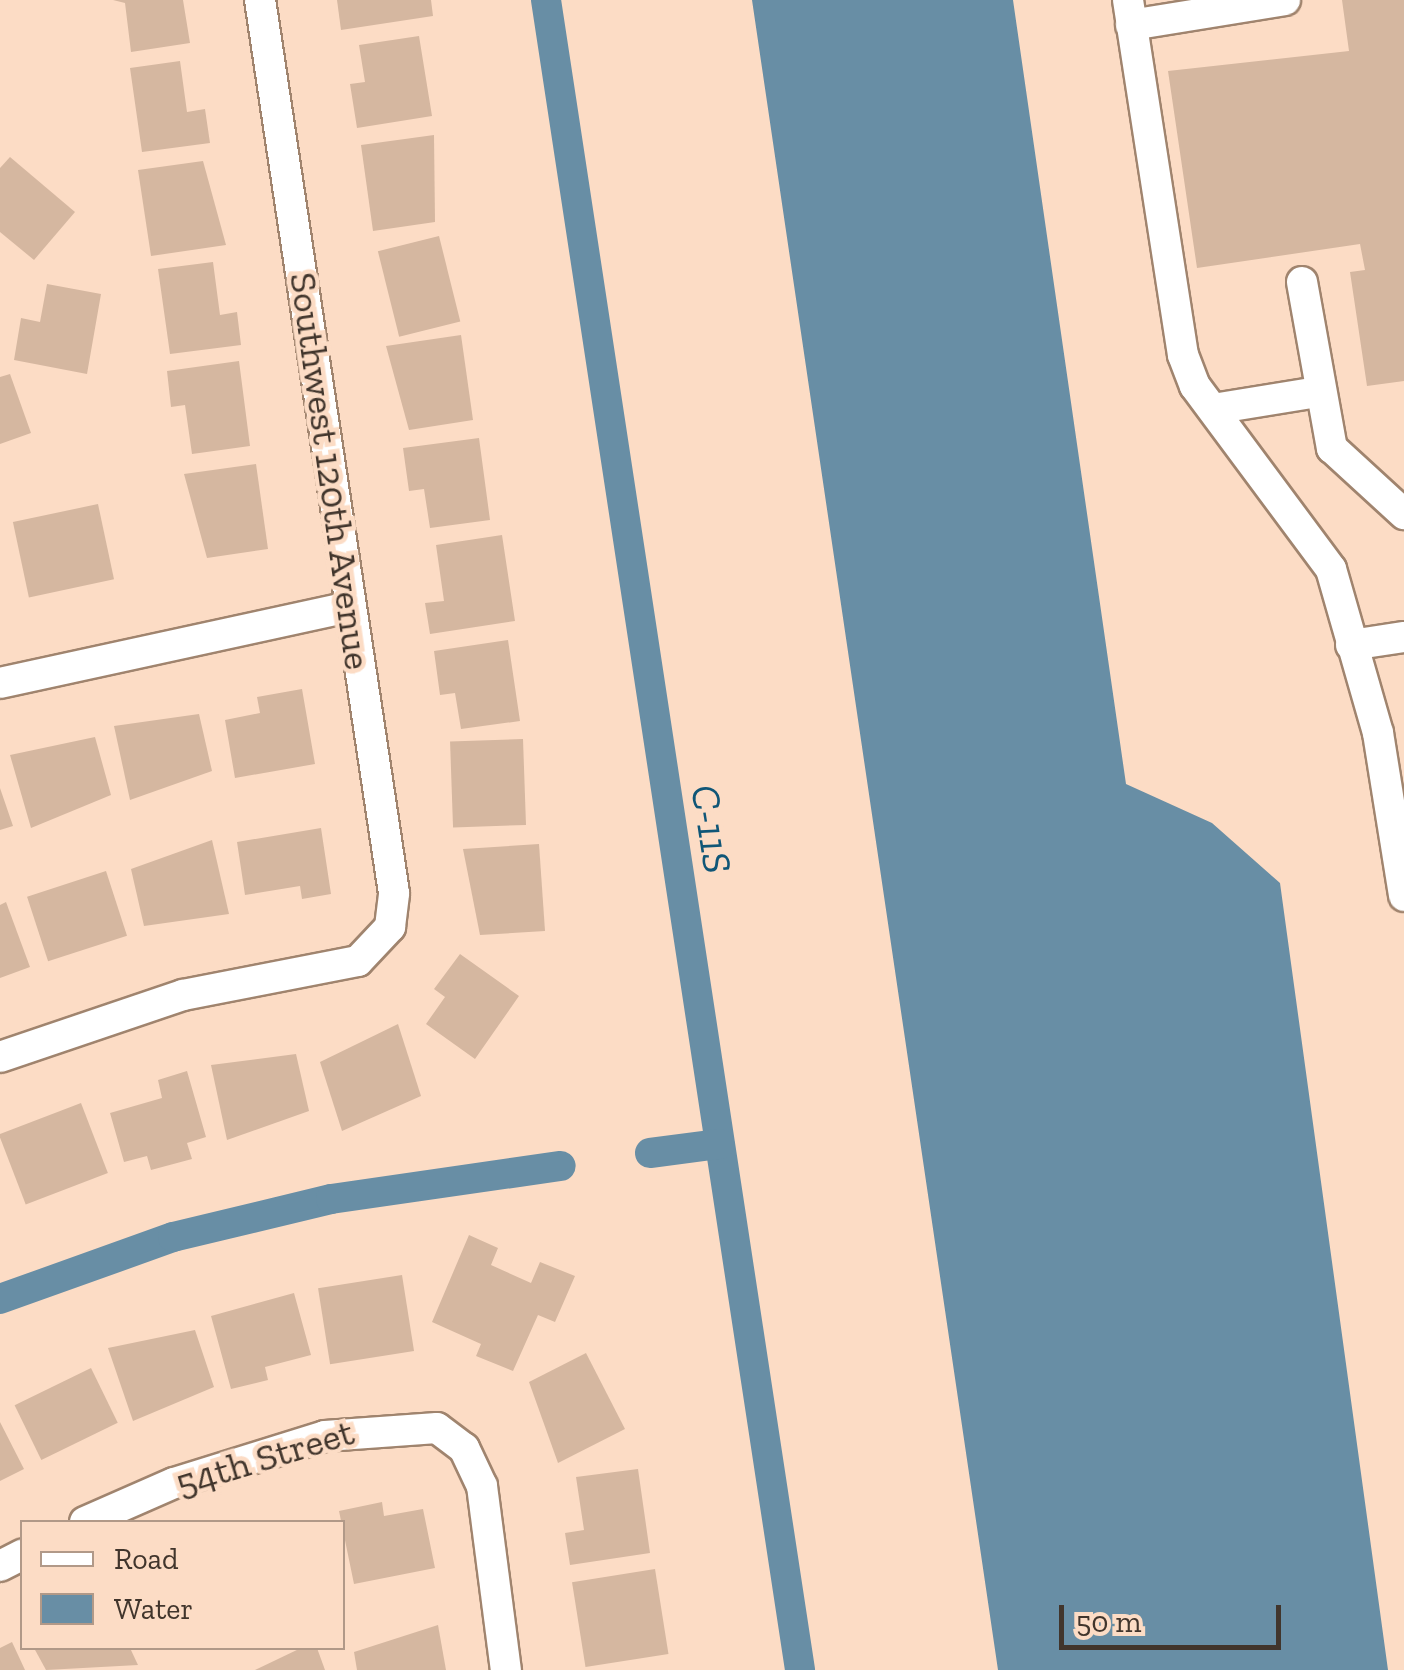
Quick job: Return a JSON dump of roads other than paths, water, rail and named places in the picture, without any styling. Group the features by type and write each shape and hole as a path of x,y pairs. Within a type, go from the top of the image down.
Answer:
{"street":[{"name":"Southwest 120th Avenue","path":"0,1056 182,995 342,966 384,940 394,892 260,0"},
{"path":"1285,0 1129,12 1183,355 1213,409 1316,540 1351,645 1391,731 1404,896"},
{"path":"1302,282 1318,392 1339,460 1404,514"},
{"path":"1213,409 1318,392"},
{"path":"0,683 350,607"},
{"path":"1351,645 1404,638"},
{"name":"54th Street","path":"90,1520 174,1483 325,1436 402,1424 450,1435 486,1503 506,1670"}],"water":[{"path":"752,0 1013,0 1126,784 1212,823 1280,883 1388,1670 998,1670"}],"waterway":[{"name":"C-11S","path":"546,0 800,1670"},
{"path":"650,1153 719,1144"},
{"path":"0,1299 173,1237 331,1199 561,1166"}]}
